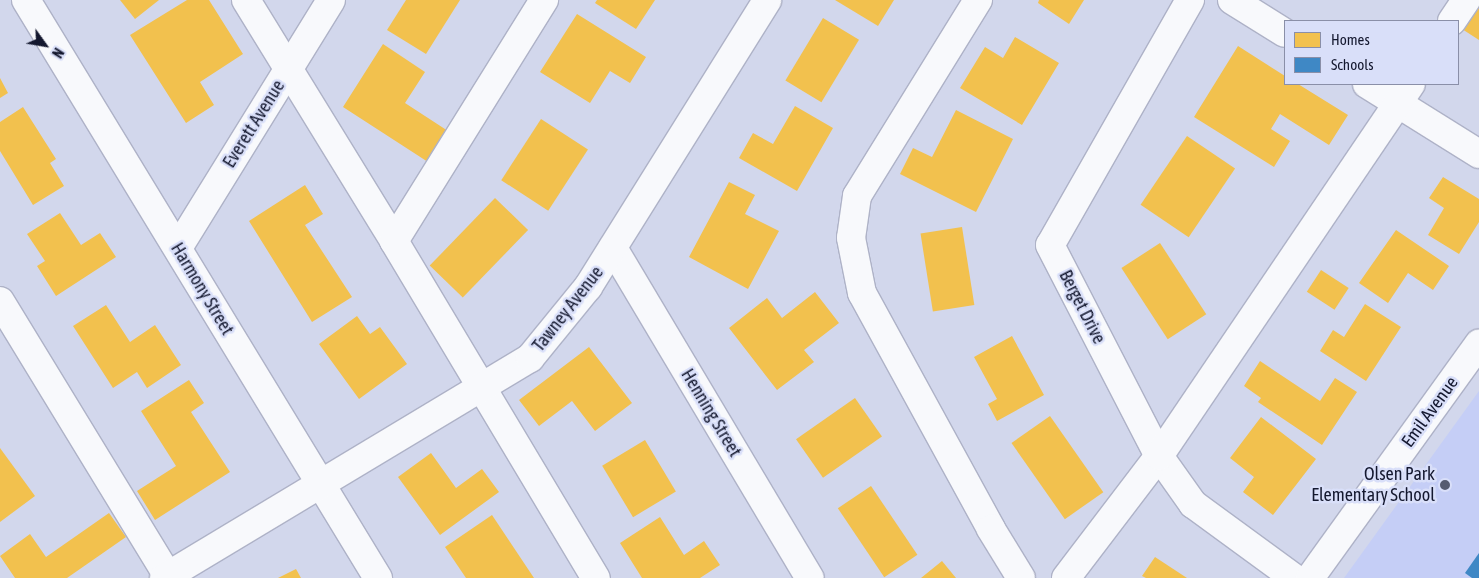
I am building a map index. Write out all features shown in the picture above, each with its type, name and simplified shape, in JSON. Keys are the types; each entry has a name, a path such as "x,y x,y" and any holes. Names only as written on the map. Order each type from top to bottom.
{"street":[{"name":"Harmony Street","path":"26,0 378,578"},
{"path":"246,0 482,386 596,578"},
{"name":"Everett Avenue","path":"178,248 331,0"},
{"path":"394,241 544,0"},
{"name":"Tawney Avenue","path":"167,577 530,358 588,288 767,0"},
{"path":"978,0 857,196 851,238 862,293 991,530 1021,578"},
{"name":"Berget Drive","path":"1190,0 1050,245 1159,456 1193,504 1294,578"},
{"path":"1232,0 1284,32"},
{"path":"1453,20 1466,0"},
{"path":"1371,85 1405,93 1479,154"},
{"path":"1066,578 1159,456 1405,93"},
{"name":"Henning Street","path":"613,248 810,578"},
{"path":"0,301 167,577"},
{"name":"Emil Avenue","path":"1310,578 1479,344"}],"shaded area":[{"name":"Olsen Park Elementary School","path":"1479,391 1479,578 1344,578"}],"building: Homes":[{"path":"120,0 159,0 135,19"},
{"path":"187,0 209,0 243,54 200,82 214,105 186,123 130,35"},
{"path":"406,0 460,0 426,54 387,30"},
{"path":"597,0 655,0 636,29 595,3"},
{"path":"835,0 894,0 878,26"},
{"path":"1039,0 1084,0 1069,24 1038,3"},
{"path":"1479,2 1479,40 1462,29"},
{"path":"577,14 646,57 630,83 610,71 590,103 540,72"},
{"path":"823,18 859,40 821,102 785,81"},
{"path":"1015,37 1059,63 1022,125 960,88 985,47 1003,58"},
{"path":"383,44 425,72 405,103 448,131 428,162 343,107"},
{"path":"1238,46 1284,75 1284,85 1300,85 1348,115 1329,145 1280,114 1271,129 1290,141 1274,167 1194,117"},
{"path":"0,78 8,93 0,98"},
{"path":"795,106 833,128 797,191 739,158 753,133 773,144"},
{"path":"23,107 56,159 50,163 64,186 33,205 0,151 0,122"},
{"path":"956,110 1013,139 976,212 900,174 913,148 932,157"},
{"path":"541,119 588,149 548,211 501,180"},
{"path":"1187,136 1235,168 1189,237 1141,205"},
{"path":"1443,177 1479,199 1479,222 1459,254 1428,235 1444,208 1429,198"},
{"path":"729,182 755,195 745,214 779,231 748,289 689,257"},
{"path":"305,185 323,214 305,225 352,297 312,322 249,221"},
{"path":"495,198 528,230 463,298 430,266"},
{"path":"60,213 81,245 100,233 116,257 56,296 37,266 45,261 27,234"},
{"path":"962,227 974,305 933,312 921,234"},
{"path":"1396,230 1449,266 1433,290 1408,273 1388,303 1359,283"},
{"path":"1160,243 1206,314 1168,339 1121,268"},
{"path":"1321,270 1349,288 1335,310 1307,292"},
{"path":"815,292 839,323 804,350 814,362 777,390 729,328 767,298 782,318"},
{"path":"1365,304 1401,327 1366,381 1320,351 1333,330 1344,337"},
{"path":"106,305 130,342 155,325 181,365 147,388 137,372 113,388 73,326"},
{"path":"357,316 370,334 380,327 407,364 359,399 319,344"},
{"path":"1012,336 1044,395 997,421 988,404 997,399 974,357"},
{"path":"589,347 632,403 595,431 572,401 539,426 519,400"},
{"path":"1260,361 1320,401 1335,378 1357,392 1322,445 1258,402 1261,398 1244,386"},
{"path":"189,380 204,403 191,412 230,472 155,520 137,491 176,466 141,411"},
{"path":"855,398 882,437 823,478 796,439"},
{"path":"1050,416 1103,492 1065,519 1011,443"},
{"path":"1261,417 1316,459 1273,515 1243,492 1254,477 1230,458"},
{"path":"645,440 676,491 633,517 602,466"},
{"path":"0,448 35,496 0,522"},
{"path":"431,453 456,488 482,469 499,492 440,535 398,477"},
{"path":"871,486 917,555 884,577 838,508"},
{"path":"109,513 126,537 67,578 15,578 0,556 30,534 46,557"},
{"path":"492,515 534,578 466,578 445,547"},
{"path":"660,517 684,555 704,541 720,565 700,578 642,578 620,543"},
{"path":"1155,557 1187,578 1146,578 1142,576"},
{"path":"942,561 956,578 921,578"},
{"path":"296,569 301,578 278,578"}],"building: Schools":[{"path":"1479,553 1479,578 1472,578 1465,573"}],"place":[{"name":"Olsen Park Elementary School","path":"1445,485"}]}
